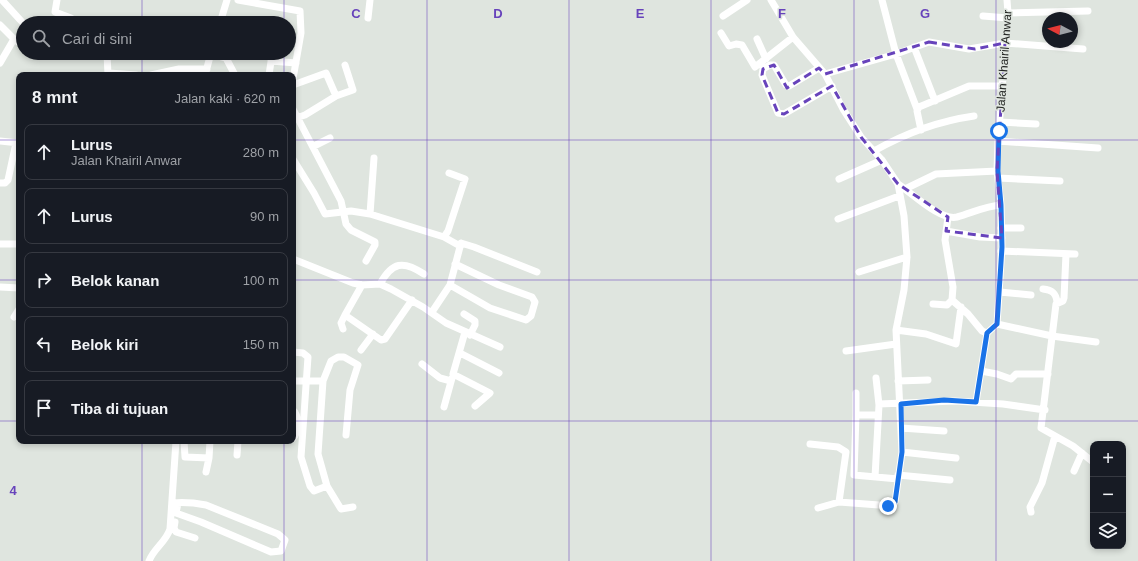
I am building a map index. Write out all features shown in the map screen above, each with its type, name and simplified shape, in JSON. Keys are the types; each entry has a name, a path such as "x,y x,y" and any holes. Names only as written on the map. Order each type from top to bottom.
{"street":[{"path":"57,0 55,12 66,16"},
{"path":"222,16 227,0"},
{"path":"238,0 300,11 301,32 294,72"},
{"path":"368,18 370,0"},
{"path":"723,16 747,0"},
{"path":"771,0 793,37 825,74 843,109 858,131 882,160 898,184 920,201 948,217 956,217 978,209 1001,205"},
{"path":"882,0 896,54 917,109 921,130"},
{"name":"Jalan Khairil Anwar","path":"997,324 1002,251 998,141 1008,16 1007,0"},
{"path":"2,4 16,17"},
{"path":"983,16 1088,11"},
{"path":"0,24 14,40 0,64"},
{"path":"721,33 729,46 736,44 742,45 756,67 793,37"},
{"path":"757,39 766,59"},
{"path":"825,74 935,42 975,49 1005,43 1083,49"},
{"path":"914,47 935,101"},
{"path":"107,60 108,72"},
{"path":"165,72 179,69 206,72 209,60"},
{"path":"227,60 233,72"},
{"path":"269,72 271,60"},
{"path":"281,60 296,63"},
{"path":"819,68 789,86 786,85 774,65 770,65 763,69 762,75 778,113 784,114 832,86"},
{"path":"345,66 353,90 336,96 305,115 296,118 314,146 341,202 348,227 375,242 375,245 366,260"},
{"path":"296,84 326,73 336,96"},
{"path":"917,109 969,86 1002,86"},
{"path":"874,151 910,133 974,116"},
{"path":"1000,122 1036,124"},
{"path":"314,146 330,138"},
{"path":"0,141 16,143"},
{"path":"998,141 1098,148"},
{"path":"0,183 5,184 8,180 16,150"},
{"path":"370,214 374,158"},
{"path":"839,179 882,160"},
{"path":"296,165 314,192 325,214 344,212 370,214 444,237 460,246"},
{"path":"444,237 447,234 465,179 449,173"},
{"path":"905,189 936,174 998,174 1060,182"},
{"path":"818,508 839,502 892,506 895,502 902,452 901,404 898,381 896,330 904,290 907,257 904,216 899,196 898,184"},
{"path":"838,219 899,196"},
{"path":"933,304 947,305 952,300 953,287 946,247 948,217"},
{"path":"1002,228 1021,228"},
{"path":"946,232 980,237 1002,238"},
{"path":"432,312 450,285 461,243 465,243 537,272"},
{"path":"0,244 16,244"},
{"path":"1002,251 1075,254"},
{"path":"1056,302 1064,300 1066,254"},
{"path":"859,272 907,257"},
{"path":"296,261 362,285 380,284 412,300 432,312 446,323 500,347"},
{"path":"450,285 499,312 526,320 531,316 534,302 532,297 504,287 455,264"},
{"path":"380,284 388,270 398,266 414,267 424,274"},
{"path":"343,329 341,323 362,285"},
{"path":"0,287 16,288"},
{"path":"1043,289 1052,291 1055,295 1056,302 1042,430 1055,436 1090,460"},
{"path":"1000,292 1031,295"},
{"path":"346,315 381,340 385,339 412,300"},
{"path":"952,300 961,307 982,330 987,333"},
{"path":"896,330 926,334 956,344 961,307"},
{"path":"444,407 460,353 468,333 475,325 475,321 464,314"},
{"path":"976,402 987,333 997,324 1052,336 1096,342"},
{"path":"361,350 373,334"},
{"path":"846,351 896,344"},
{"path":"296,352 303,353 308,357 302,462 312,490 318,490 327,486"},
{"path":"460,353 499,373"},
{"path":"346,435 350,390 358,365 344,357 338,357 332,361 323,381 318,454 319,464 327,486 341,509 353,507"},
{"path":"422,364 440,378 451,381"},
{"path":"981,371 997,374 1011,379 1016,374 1048,374"},
{"path":"454,374 490,391 490,395 475,406"},
{"path":"875,477 878,446 877,415 879,404 876,378"},
{"path":"898,381 928,380"},
{"path":"296,381 323,381"},
{"path":"856,393 854,475 950,480"},
{"path":"879,404 901,404 944,400 1045,410"},
{"path":"296,414 296,433"},
{"path":"856,415 877,415"},
{"path":"901,428 944,431"},
{"path":"1031,512 1030,506 1042,482 1055,436"},
{"path":"176,444 175,530 179,534 195,538"},
{"path":"184,444 185,457 209,458"},
{"path":"206,472 210,444"},
{"path":"237,455 238,444"},
{"path":"810,444 838,447 846,452 839,502"},
{"path":"902,452 956,458"},
{"path":"1074,471 1082,453"},
{"path":"176,503 206,505 278,534 285,540 284,548 281,551 271,552 201,522 176,514"},
{"path":"149,561 152,555 168,536 176,503"}],"highlighted area":[{"path":"929,42 975,49 1005,43 997,171 1002,238 946,231 948,217 898,184 861,137 832,86 784,114 778,113 762,75 763,69 774,65 787,88 819,68 825,74"}],"route":[{"path":"888,506 893,506 895,502 902,452 901,404 944,400 951,402 976,402 987,333 997,324 1002,247 1001,205 998,171 999,131"}]}
